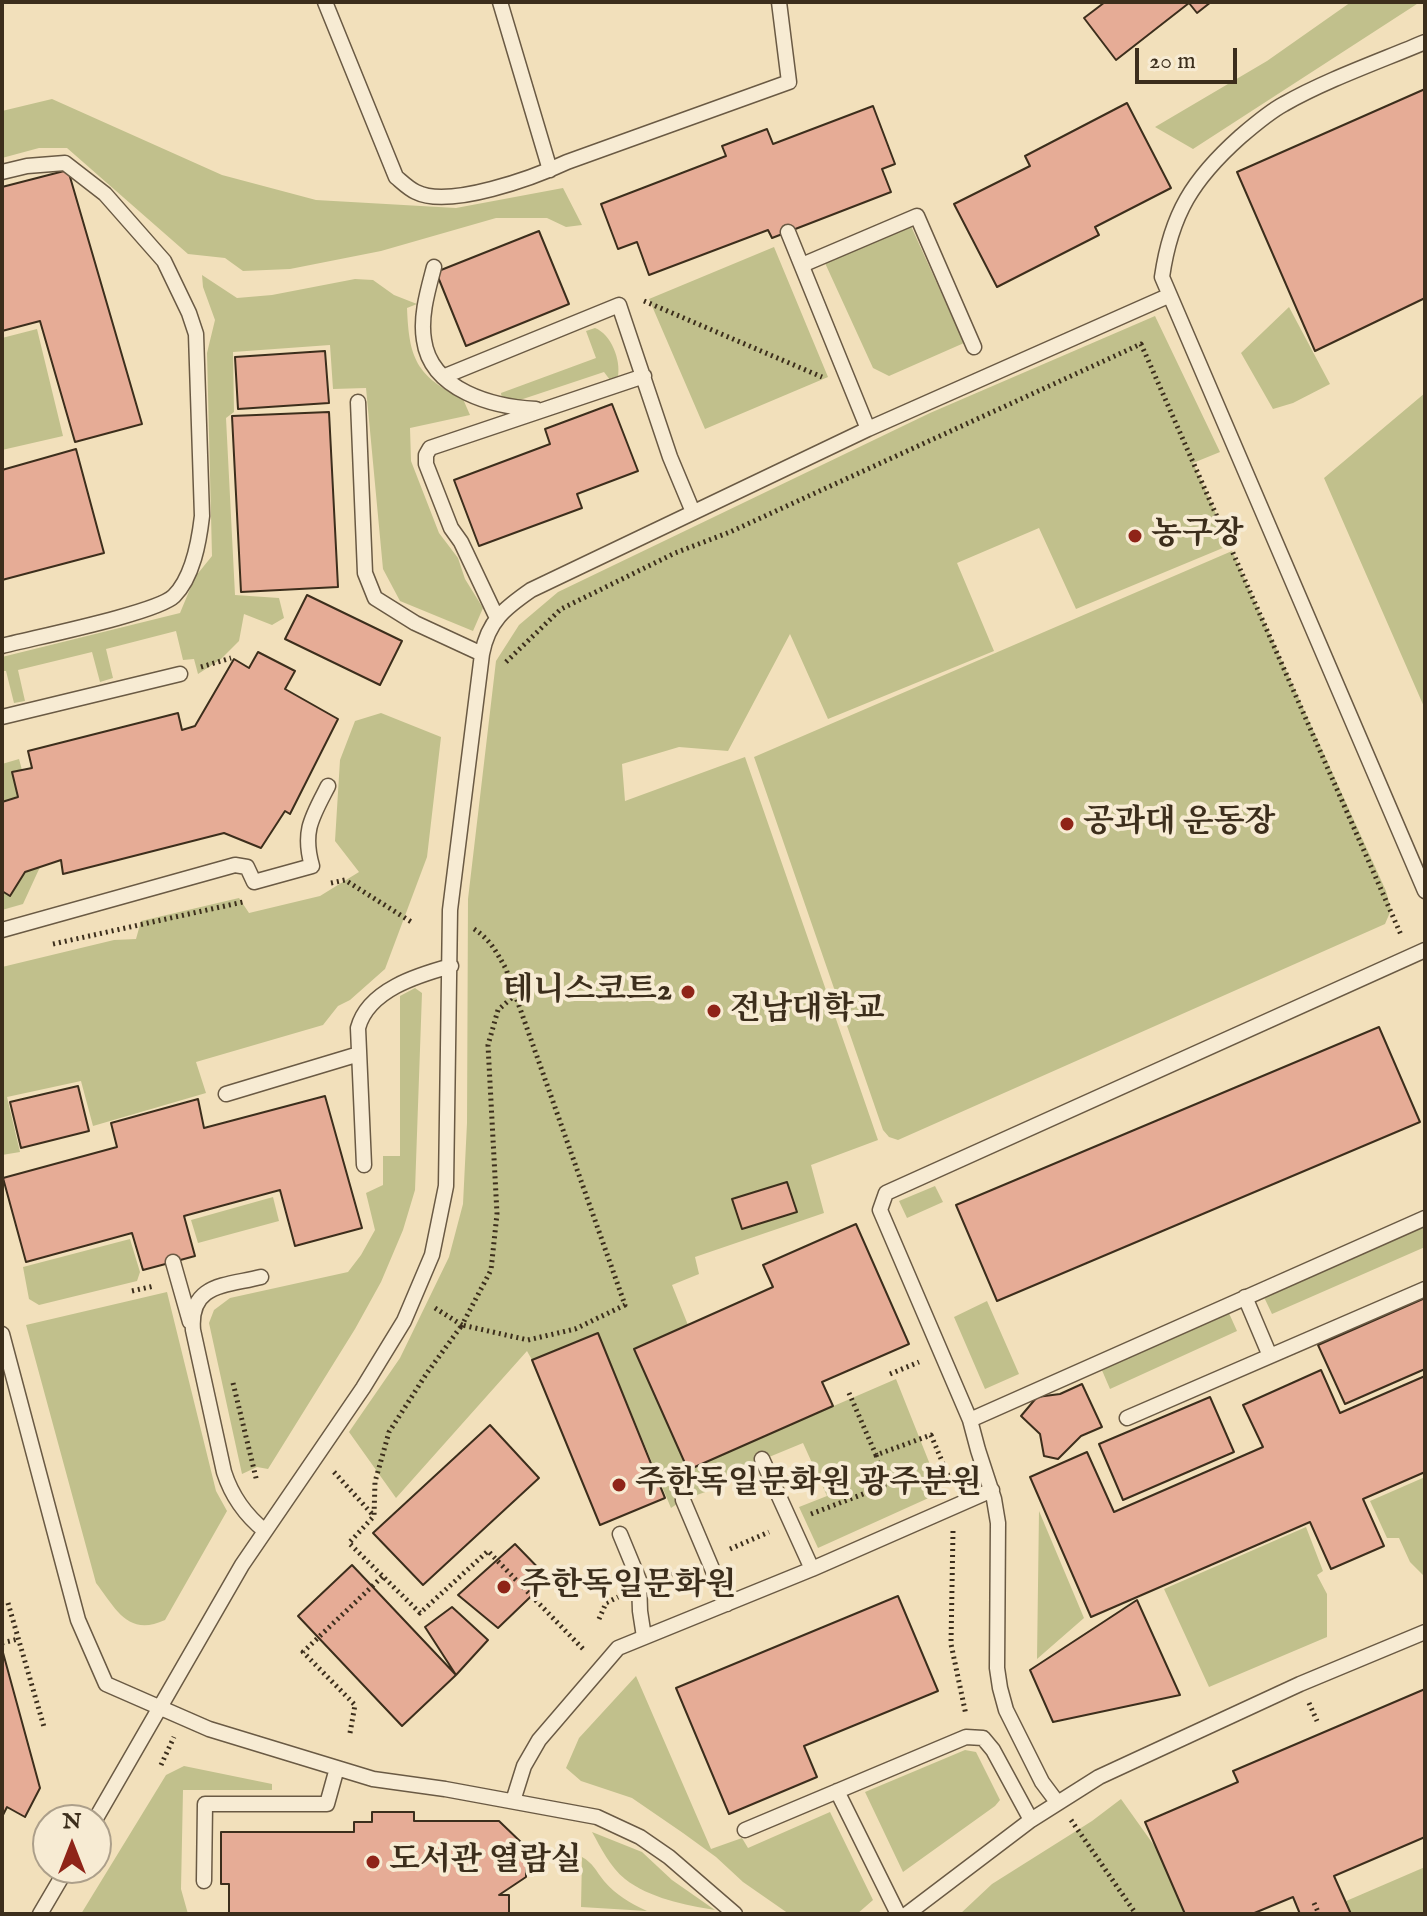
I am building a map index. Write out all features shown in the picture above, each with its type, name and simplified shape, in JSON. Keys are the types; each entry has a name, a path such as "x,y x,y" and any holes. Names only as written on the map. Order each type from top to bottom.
{"lane":[{"path":"325,2 396,177 418,194 455,196 528,179 789,82 779,2"},
{"path":"500,2 550,170"},
{"path":"1425,42 1284,104 1249,129 1196,181 1171,234 1162,277 1425,891"},
{"path":"2,172 27,166 65,163 105,194 164,261 196,334 202,516 185,583 171,599 145,610 2,646"},
{"path":"802,265 917,216 974,347"},
{"path":"788,232 868,429"},
{"path":"434,267 425,300 423,339 430,361 457,388 481,399 508,408 545,409"},
{"path":"104,1804 225,1592 363,1388 404,1321 432,1255 446,1186 450,910 484,641 501,610 531,590 868,429 1168,296"},
{"path":"445,376 619,305 670,457 693,512"},
{"path":"497,618 461,542 451,528 426,464 430,448 644,376"},
{"path":"358,402 365,573 375,598 415,623 482,654"},
{"path":"2,717 180,674"},
{"path":"2,930 235,865 247,867 254,882 312,866 307,847 308,824 328,786"},
{"path":"1057,1802 1042,1782 1006,1710 997,1668 998,1523 992,1490 970,1420 880,1210 886,1193 1425,950"},
{"path":"364,1165 358,1028 361,1017 378,1000 409,978 451,966"},
{"path":"226,1094 359,1054"},
{"path":"970,1420 1425,1218"},
{"path":"173,1262 193,1330 231,1494 265,1531"},
{"path":"193,1330 191,1313 197,1299 208,1290 261,1277"},
{"path":"1127,1418 1425,1289"},
{"path":"1245,1297 1270,1356"},
{"path":"2,1334 84,1637 106,1684 158,1709 224,1734 373,1779 597,1817 640,1837 669,1857 735,1914"},
{"path":"762,1459 812,1569"},
{"path":"513,1801 524,1766 539,1740 618,1648 812,1569 992,1490"},
{"path":"683,1500 727,1604"},
{"path":"620,1534 639,1580 644,1637"},
{"path":"907,1914 1031,1820 1099,1777 1300,1684 1425,1632"},
{"path":"745,1830 966,1737 983,1738 993,1750 1031,1820"},
{"path":"204,1881 205,1804 327,1804 337,1768"},
{"path":"837,1791 898,1914"},
{"path":"40,1914 58,1884"}],"path":[{"path":"642,300 830,381"},
{"path":"503,664 561,609 675,553 730,532 1141,344 1411,957"},
{"path":"330,883 345,880 413,923"},
{"path":"49,945 252,900"},
{"path":"432,1306 462,1325 528,1340 575,1329 625,1305 506,969 495,948 474,929 476,913"},
{"path":"515,995 498,1010 488,1045 497,1214 491,1270 462,1325 389,1432 375,1482 374,1516 349,1543 420,1613 488,1551 585,1651"},
{"path":"132,1291 160,1285"},
{"path":"890,1374 921,1361"},
{"path":"229,1369 258,1486"},
{"path":"599,1619 606,1603 884,1486 876,1455 849,1393"},
{"path":"876,1455 931,1435 953,1487 951,1644 972,1738"},
{"path":"332,1470 374,1516"},
{"path":"350,1733 355,1705 303,1652 383,1576"},
{"path":"8,1603 44,1727"},
{"path":"2,1643 18,1639"},
{"path":"1070,1819 1136,1914"},
{"path":"1314,1903 1319,1914"}],"shaded area":[{"path":"1351,2 1420,2 1193,149 1155,127 1267,61"},
{"path":"52,99 222,175 316,200 456,208 563,188 582,225 566,227 547,218 496,218 381,251 290,269 243,271 225,258 188,254 67,148 39,148 2,158 2,111"},
{"path":"910,224 964,343 889,376 873,368 825,263"},
{"path":"774,247 828,377 705,429 649,299"},
{"path":"202,275 237,298 272,295 355,279 373,280 394,295 417,304 407,308 410,340 418,364 435,382 463,399 470,415 410,428 411,461 439,533 458,558 465,579 483,608 473,631 400,601 383,569 366,388 333,389 330,345 233,352 234,412 226,418 235,595 279,598 284,618 272,625 244,614 239,641 221,659 198,674 194,659 183,660 176,631 106,649 113,678 100,682 92,652 18,670 25,701 14,703 6,671 2,671 2,657 180,613 195,577 212,556 207,353 215,320"},
{"path":"1289,307 1330,384 1293,403 1273,409 1241,353"},
{"path":"1155,316 1220,452 1193,463 1230,545 1076,609 1039,528 957,563 994,651 828,719 790,634 728,751 679,747 622,764 625,801 745,757 878,1140 811,1165 824,1213 695,1257 699,1274 672,1285 688,1325 635,1349 688,1469 896,1379 929,1462 933,1496 818,1548 799,1507 827,1496 803,1443 723,1476 722,1486 683,1500 671,1508 598,1333 532,1360 527,1351 396,1498 349,1432 400,1358 449,1257 463,1204 467,1123 468,899 496,661 519,625 558,592 930,413"},
{"path":"595,328 606,336 614,348 618,376 610,380 604,372 517,401 502,400 501,393 596,358 586,331"},
{"path":"37,329 63,436 2,450 2,338"},
{"path":"1425,393 1425,709 1324,478"},
{"name":"공과대 운동장","path":"1232,551 1386,891 1391,910 1385,924 898,1140 889,1137 883,1130 754,757"},
{"path":"381,713 441,737 427,857 385,969 350,1000 338,1006 323,1025 196,1062 206,1093 93,1126 81,1081 7,1097 20,1152 2,1155 2,967 114,940 136,939 141,921 239,898 249,913 320,896 359,872 335,841 340,760 355,721"},
{"path":"19,759 22,770 12,773 18,797 2,802 2,764"},
{"path":"40,867 23,904 2,910 2,891 10,895 25,872"},
{"path":"415,988 422,993 415,1190 403,1230 381,1282 355,1329 268,1469 257,1467 242,1474 209,1323 214,1310 230,1298 348,1272 361,1255 375,1230 366,1193 383,1185 383,1156 400,1156 400,996"},
{"path":"935,1186 943,1202 907,1218 899,1201"},
{"path":"273,1197 279,1221 198,1243 191,1220"},
{"path":"1425,1224 1425,1247 1272,1314 1263,1295"},
{"path":"130,1239 140,1272 137,1281 39,1305 29,1299 23,1267"},
{"path":"167,1292 216,1491 227,1511 165,1620 141,1625 124,1618 96,1583 26,1325"},
{"path":"987,1301 1019,1374 985,1389 954,1317"},
{"path":"1228,1311 1237,1331 1110,1389 1101,1368"},
{"path":"1425,1477 1425,1577 1410,1562 1399,1538 1387,1538 1370,1501"},
{"path":"1039,1511 1084,1618 1037,1659"},
{"path":"1306,1527 1323,1571 1317,1575 1327,1594 1327,1637 1209,1687 1164,1589"},
{"path":"636,1676 711,1849 742,1838 748,1848 830,1812 873,1900 857,1914 789,1914 743,1882 716,1857 632,1798 581,1781 566,1768 579,1738"},
{"path":"965,1750 976,1752 1000,1800 903,1872 865,1792"},
{"path":"184,1766 272,1784 272,1790 183,1790 181,1889 188,1914 81,1914 99,1884 112,1884 112,1863 166,1775"},
{"path":"1121,1799 1203,1914 960,1914 992,1884 1092,1821"},
{"path":"592,1832 642,1852 672,1880 715,1910 668,1900 635,1886 615,1869"},
{"path":"582,1857 613,1890 647,1911 581,1907"},
{"path":"1425,1867 1425,1914 1316,1914"}],"building":[{"path":"1105,2 1211,2 1197,13 1189,3 1116,60 1084,18"},
{"path":"1425,89 1425,298 1315,351 1237,172"},
{"path":"1127,103 1171,188 1095,227 1099,235 997,287 954,204 1030,166 1025,156"},
{"path":"873,106 895,164 882,169 891,192 772,238 768,230 649,275 637,242 618,249 601,204 726,156 722,146 767,129 773,144"},
{"path":"68,170 142,424 75,442 40,321 2,331 2,187"},
{"path":"539,231 569,304 466,346 436,272"},
{"path":"325,351 329,403 238,409 235,357"},
{"path":"612,404 638,471 577,494 582,508 479,546 454,480 550,444 545,429"},
{"path":"329,412 338,587 241,592 232,416"},
{"path":"76,449 104,553 2,580 2,470"},
{"path":"307,595 402,641 380,685 285,639"},
{"path":"258,652 295,671 285,689 338,719 290,814 285,811 261,848 224,833 63,874 61,860 25,872 10,896 2,891 2,802 18,797 12,772 32,768 28,751 178,713 182,730 195,726 234,659 249,668"},
{"path":"1379,1027 1420,1122 997,1301 956,1205"},
{"path":"78,1086 89,1131 21,1148 10,1102"},
{"path":"325,1096 362,1228 295,1246 280,1190 184,1216 195,1256 143,1270 132,1233 26,1262 3,1178 117,1147 111,1123 198,1099 204,1128"},
{"path":"787,1182 797,1212 742,1229 732,1199"},
{"path":"856,1224 909,1344 822,1382 833,1406 688,1470 634,1349 773,1287 763,1265"},
{"path":"1425,1298 1425,1369 1345,1404 1318,1345"},
{"path":"598,1333 665,1498 600,1525 532,1360"},
{"path":"1321,1370 1340,1413 1425,1376 1425,1472 1363,1499 1384,1546 1331,1569 1310,1522 1091,1617 1030,1477 1087,1452 1114,1512 1263,1447 1243,1405"},
{"path":"1082,1384 1102,1427 1081,1436 1058,1459 1044,1456 1040,1434 1021,1416 1037,1397 1060,1394"},
{"path":"1210,1397 1234,1452 1123,1500 1099,1444"},
{"path":"490,1425 539,1478 423,1585 373,1533"},
{"name":"주한독일문화원","path":"515,1544 549,1579 498,1628 458,1595"},
{"path":"352,1565 456,1675 402,1726 298,1616"},
{"path":"898,1596 938,1691 804,1746 817,1777 729,1814 676,1688"},
{"path":"1137,1600 1180,1695 1053,1722 1030,1670"},
{"path":"452,1607 488,1640 456,1675 425,1627"},
{"path":"2,1649 40,1788 25,1817 7,1807 2,1817"},
{"path":"1425,1689 1425,1837 1334,1876 1351,1914 1300,1914 1293,1897 1252,1914 1185,1914 1145,1822 1238,1782 1233,1771"},
{"name":"도서관 열람실","path":"372,1812 414,1812 414,1821 499,1821 526,1847 526,1877 499,1895 509,1895 509,1914 229,1914 229,1884 221,1884 221,1832 354,1832 354,1822 372,1822"}],"place":[{"name":"농구장","path":"1135,536"},
{"name":"공과대 운동장","path":"1067,824"},
{"name":"테니스코트2","path":"688,992"},
{"name":"전남대학교","path":"714,1011"},
{"name":"주한독일문화원 광주분원","path":"619,1485"},
{"name":"주한독일문화원","path":"504,1587"},
{"name":"도서관 열람실","path":"373,1862"}]}
